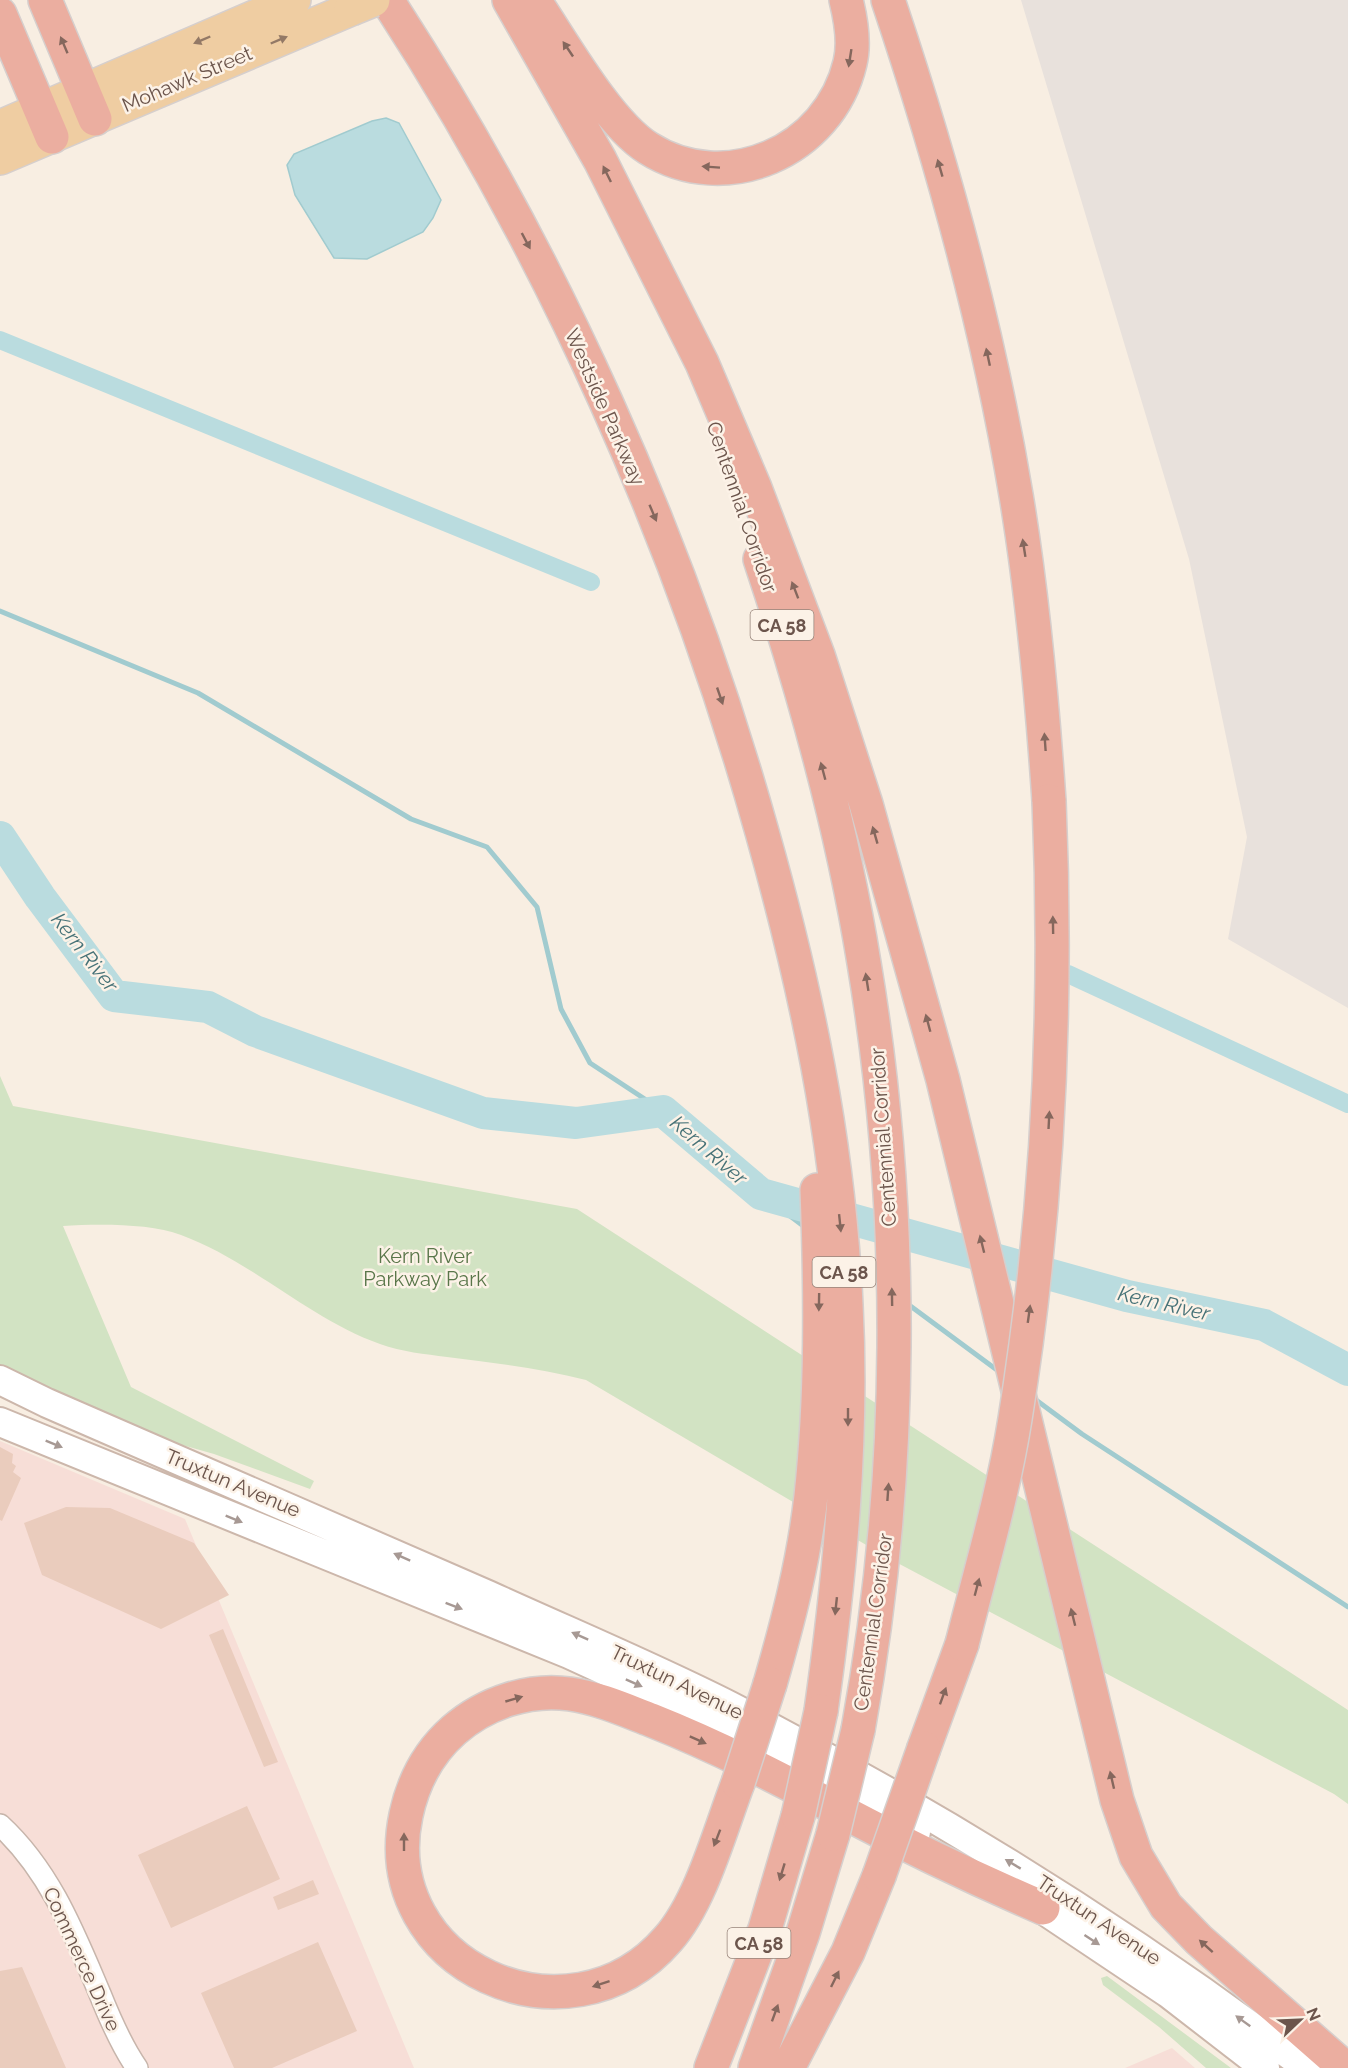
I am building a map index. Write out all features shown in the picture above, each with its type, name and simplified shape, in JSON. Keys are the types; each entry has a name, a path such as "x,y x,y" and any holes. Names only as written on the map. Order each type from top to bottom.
{"highway":[{"path":"45,0 89,105"},
{"name":"Westside Parkway","path":"387,0 444,92 499,189 573,335 664,540 728,721 764,841 801,996"},
{"path":"509,0 580,124 673,304 724,413 798,599 866,804 943,1080 1122,1819 1136,1856 1155,1890 1190,1932 1345,2068"},
{"path":"534,0 624,129 661,155 687,164 718,168 748,165 776,157 802,140 824,117 841,91 850,62 852,30 846,0"},
{"path":"788,2068 848,1952 879,1876 962,1644 992,1531 1016,1419 1041,1216 1048,1137 1053,1001 1049,801 1035,633 1016,493 1003,423 946,187 888,0"},
{"path":"365,3 499,189"},
{"path":"0,14 46,123"},
{"name":"Centennial Corridor","path":"633,226 672,315 707,406 782,626 842,848 876,1040 887,1170 893,1328 890,1466 875,1636 858,1730 833,1834 803,1933 755,2068"},
{"path":"801,996 812,1126 818,1237 816,1420 806,1527 791,1608 770,1684 738,1783 693,1900 678,1927 643,1963 612,1981 594,1987 555,1993 535,1992 497,1982 473,1970 451,1952 431,1930 408,1881 405,1862 405,1822 415,1784 435,1751 463,1723 480,1712 516,1697 555,1693 581,1696 609,1704 729,1753 923,1853 1043,1908"},
{"name":"Centennial Corridor","path":"711,2068 765,1929 798,1816 822,1711 842,1548 848,1432 846,1293 832,1147 801,996"}],"main road":[{"name":"Mohawk Street","path":"89,105 294,0"},
{"name":"Mohawk Street","path":"0,158 46,123 365,3"},
{"name":"Mohawk Street","path":"0,127 46,123"},
{"name":"Truxtun Avenue","path":"0,1380 46,1403 315,1518 664,1673 928,1813 1099,1918 1307,2068"},
{"path":"0,1389 46,1403"},
{"name":"Truxtun Avenue","path":"0,1422 483,1618 673,1701 753,1741 967,1861 1043,1908 1168,1993 1265,2068"},
{"path":"158,1487 202,1483 296,1521 315,1518"}],"street":[{"name":"Commerce Drive","path":"0,1825 30,1858 50,1886 66,1915 114,2028 136,2068"}],"shaded area":[{"path":"1021,0 1348,0 1348,1008 1228,939 1247,837 1189,559"},
{"path":"0,1441 185,1519 414,2068 0,2068"},
{"path":"1172,2048 1195,2068 1125,2068"}],"green space":[{"name":"Kern River Parkway Park","path":"0,1076 13,1106 577,1209 1348,1710 1348,1804 1334,1794 890,1559 586,1380 535,1369 414,1352 380,1344 329,1320 232,1259 181,1235 139,1226 63,1226 131,1387 314,1481 310,1489 214,1454 147,1435 0,1368"},
{"path":"1107,1976 1231,2068 1206,2068 1159,2027 1103,1985 1101,1978"}],"water":[{"path":"386,118 399,123 441,200 433,218 423,232 367,259 334,258 295,195 287,165 294,154 372,121"}],"building":[{"path":"0,1447 13,1454 12,1463 16,1466 13,1472 21,1478 2,1521 0,1520"},
{"path":"66,1507 110,1508 194,1543 229,1595 161,1629 42,1575 24,1523"},
{"path":"223,1629 278,1762 264,1767 209,1635"},
{"path":"247,1806 280,1879 171,1928 138,1855"},
{"path":"313,1880 319,1894 278,1910 273,1897"},
{"path":"318,1942 357,2031 272,2068 234,2068 201,1993"},
{"path":"22,1967 66,2068 0,2068 0,1971"}],"waterway":[{"path":"0,340 591,582"},
{"path":"0,611 198,693 411,819 487,847 537,907 561,1009 590,1063 663,1111"},
{"name":"Kern River","path":"0,837 40,897 114,996 208,1007 255,1031 483,1113 576,1123 663,1111 761,1194 1127,1296 1264,1325 1348,1370"},
{"path":"1068,974 1348,1104"},
{"path":"761,1194 806,1228"},
{"path":"857,1266 880,1284"},
{"path":"905,1302 1001,1373"},
{"path":"1032,1397 1082,1434 1348,1607"}]}
